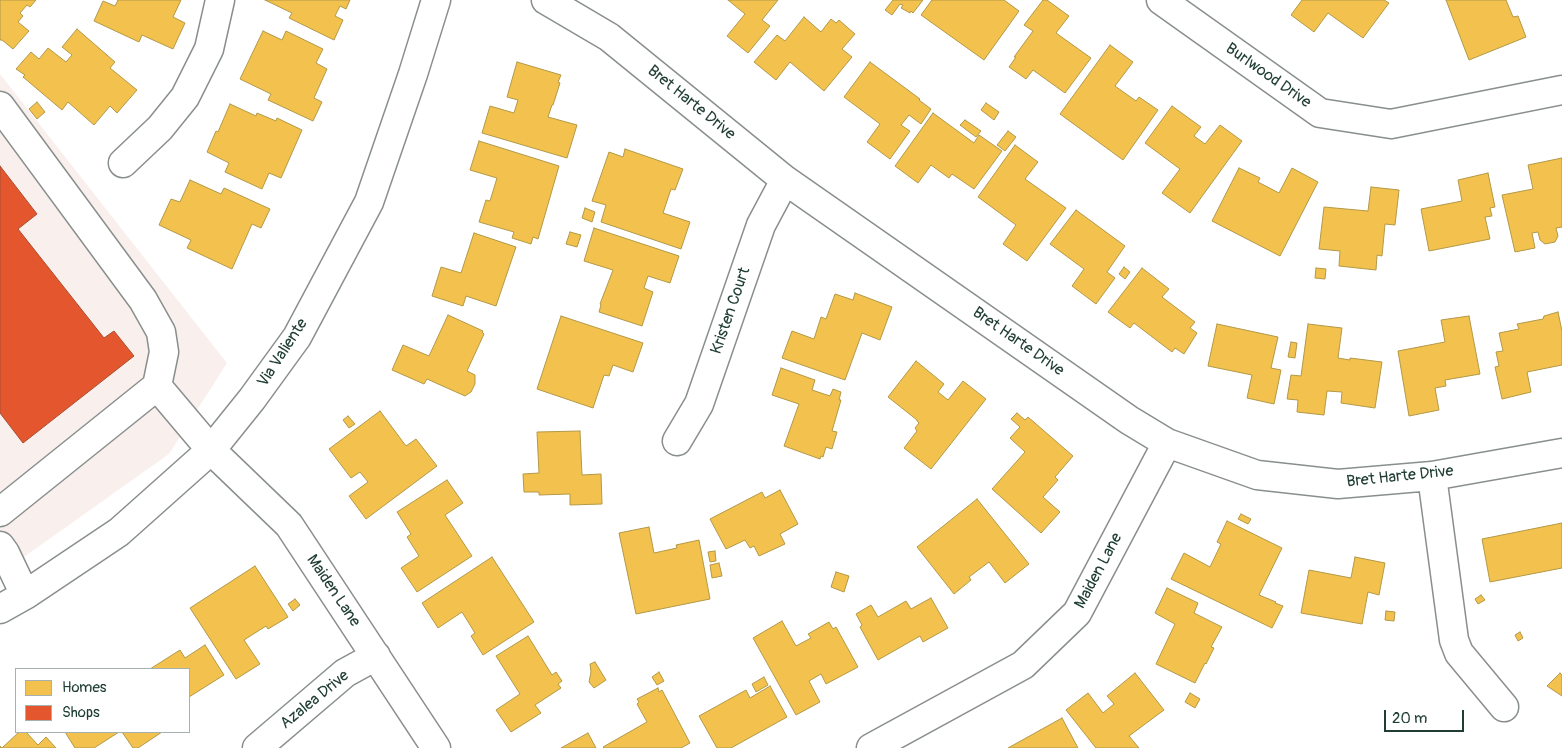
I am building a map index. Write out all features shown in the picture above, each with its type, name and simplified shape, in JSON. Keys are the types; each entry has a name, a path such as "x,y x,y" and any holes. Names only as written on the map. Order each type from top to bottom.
{"street":[{"path":"124,163 160,128 185,96 210,49 220,0"},
{"name":"Via Valiente","path":"0,609 25,595 119,532 211,450 252,399 296,337 369,202 436,0"},
{"name":"Bret Harte Drive","path":"546,0 609,36 785,180 1129,420 1167,443 1257,475 1338,484 1432,476 1562,453"},
{"name":"Burlwood Drive","path":"1161,0 1320,113 1391,124 1562,90"},
{"path":"0,106 143,300 161,332 164,352 156,386 0,512"},
{"name":"Kristen Court","path":"677,441 699,404 761,225 785,180"},
{"name":"Maiden Lane","path":"156,386 211,450 289,525 436,748"},
{"name":"Maiden Lane","path":"871,748 1023,665 1077,613 1167,443"},
{"path":"1432,476 1454,640 1460,653 1504,707"},
{"path":"0,546 6,553 25,595"},
{"name":"Azalea Drive","path":"257,748 345,673 376,656"}],"shaded area":[{"path":"0,74 227,363 169,454 0,574"}],"building: Homes":[{"path":"0,0 36,0 30,7 27,5 20,13 23,16 18,22 29,31 13,49 0,40"},
{"path":"118,0 181,0 173,17 185,23 173,49 142,35 139,42 94,21 103,1 115,6"},
{"path":"265,0 350,0 346,9 340,6 335,16 343,20 334,40 289,18 292,13"},
{"path":"728,0 778,0 762,20 770,26 748,53 727,36 745,14"},
{"path":"893,0 923,0 913,13 901,8 903,5 900,4 892,15 885,10"},
{"path":"932,0 1004,0 1019,11 984,60 921,15"},
{"path":"1043,0 1047,0 1069,16 1056,33 1091,58 1065,93 1033,70 1026,79 1009,67 1033,31 1024,25"},
{"path":"1302,0 1384,0 1389,3 1363,38 1328,13 1314,32 1291,15"},
{"path":"1446,0 1506,0 1513,17 1518,16 1526,37 1469,60"},
{"path":"804,17 821,32 831,19 836,23 839,20 855,34 842,49 852,57 824,91 790,62 776,80 754,62 777,35 785,41"},
{"path":"77,29 115,62 110,68 137,90 117,113 110,106 94,125 68,102 62,110 23,77 25,75 16,69 31,52 39,59 48,48 66,62 72,55 62,47"},
{"path":"263,31 282,40 286,31 323,49 316,63 327,69 314,98 322,102 313,121 268,100 271,94 240,79"},
{"path":"1110,45 1133,62 1115,86 1136,101 1139,97 1158,110 1123,160 1060,114"},
{"path":"517,62 561,75 548,117 577,125 567,158 482,133 490,106 514,113 518,100 507,97"},
{"path":"870,62 931,109 921,124 909,115 901,125 910,131 890,159 867,142 880,124 844,97"},
{"path":"37,102 45,112 37,119 29,109"},
{"path":"986,103 999,112 994,120 981,110"},
{"path":"230,104 256,116 257,113 276,121 277,118 302,130 281,178 269,173 262,189 225,172 229,163 207,152"},
{"path":"1172,106 1201,127 1194,136 1205,144 1220,125 1242,141 1190,213 1162,193 1180,169 1145,143"},
{"path":"933,113 974,143 979,135 1002,151 974,189 952,174 949,178 931,165 918,183 895,166"},
{"path":"965,120 981,131 976,137 960,125"},
{"path":"1008,131 1016,137 1005,151 997,145"},
{"path":"479,141 559,166 538,239 533,237 531,244 512,238 514,232 479,222 486,200 490,201 497,178 470,170"},
{"path":"1015,145 1038,162 1025,179 1066,208 1027,261 1003,244 1016,225 978,197"},
{"path":"625,149 683,169 675,190 671,189 663,213 690,222 681,249 601,222 606,205 592,201 609,152 623,157"},
{"path":"1562,158 1562,227 1556,228 1558,236 1555,242 1545,244 1540,240 1538,232 1532,233 1535,248 1515,252 1502,195 1533,189 1528,165"},
{"path":"1239,168 1260,178 1258,182 1279,193 1292,168 1318,182 1280,256 1212,221"},
{"path":"1488,173 1495,207 1490,208 1492,216 1485,217 1490,239 1429,251 1421,209 1462,201 1458,180"},
{"path":"190,180 221,194 224,188 270,209 261,228 252,224 232,269 187,248 191,240 159,225 171,199 180,202"},
{"path":"1371,187 1399,190 1395,225 1385,224 1382,256 1377,255 1376,270 1339,266 1340,251 1319,249 1324,207 1368,211"},
{"path":"585,208 595,212 592,222 582,218"},
{"path":"1076,210 1125,246 1107,272 1115,278 1096,304 1072,286 1084,269 1050,244"},
{"path":"594,228 679,256 670,283 648,276 644,288 653,292 642,326 599,312 600,304 613,270 584,261"},
{"path":"570,232 581,235 577,247 566,244"},
{"path":"474,233 516,247 496,306 466,296 463,306 432,296 441,267 461,273"},
{"path":"1124,267 1130,272 1125,279 1119,274"},
{"path":"1142,268 1169,289 1162,297 1195,322 1190,328 1197,333 1184,354 1175,348 1172,352 1134,323 1130,328 1108,312"},
{"path":"1316,268 1326,269 1325,279 1315,278"},
{"path":"855,293 892,307 880,340 862,333 845,380 782,358 792,331 814,339 821,317 826,319 835,294 853,300"},
{"path":"1558,312 1562,331 1562,365 1527,372 1531,392 1502,399 1495,367 1499,366 1496,352 1503,351 1499,333 1519,329 1517,324 1543,319 1544,316"},
{"path":"448,315 483,331 484,334 467,371 475,375 475,384 471,392 465,396 427,379 424,384 392,370 403,345 429,356"},
{"path":"561,316 643,343 633,372 613,365 609,376 604,375 593,408 537,389"},
{"path":"1469,316 1480,374 1445,380 1446,386 1435,388 1439,410 1409,416 1398,351 1445,342 1441,320"},
{"path":"1217,324 1278,337 1271,368 1281,370 1274,404 1247,398 1252,375 1208,366"},
{"path":"1308,324 1342,328 1338,358 1382,362 1375,408 1341,403 1342,392 1327,391 1324,415 1297,412 1298,400 1287,399 1291,375 1301,376"},
{"path":"1291,342 1297,343 1295,358 1288,357"},
{"path":"916,361 944,384 938,392 948,400 963,381 986,399 931,469 904,448 917,431 915,428 919,423 888,397"},
{"path":"781,368 815,380 812,390 830,396 833,389 841,392 839,400 841,400 832,431 837,432 832,449 826,447 823,457 821,456 820,459 784,446 799,404 772,395"},
{"path":"380,411 406,446 416,439 437,466 366,519 349,496 368,482 360,472 351,478 329,449"},
{"path":"1017,413 1025,420 1028,417 1073,456 1055,477 1058,480 1043,497 1060,512 1041,533 992,489 1025,452 1010,438 1020,427 1011,419"},
{"path":"348,416 355,424 349,428 343,420"},
{"path":"580,431 582,475 601,474 602,504 570,505 570,494 539,495 539,492 524,492 523,474 539,473 537,432"},
{"path":"447,480 463,503 445,515 472,556 417,592 401,568 419,556 407,537 411,534 397,512"},
{"path":"780,490 798,524 780,534 785,544 759,556 754,546 750,548 745,540 726,549 710,519 762,492 765,498"},
{"path":"977,499 1029,564 1005,583 989,562 969,577 971,580 954,594 917,547"},
{"path":"1241,514 1251,519 1248,524 1238,519"},
{"path":"1227,521 1282,548 1259,595 1283,606 1272,628 1171,579 1184,553 1210,567 1221,544 1217,542"},
{"path":"1562,523 1562,568 1490,582 1482,539"},
{"path":"649,527 654,553 677,548 676,545 699,540 710,599 636,614 619,533"},
{"path":"715,551 716,561 710,562 708,552"},
{"path":"492,557 534,622 483,655 471,636 475,633 462,612 438,628 422,603"},
{"path":"1355,557 1385,563 1379,595 1368,592 1362,624 1301,613 1309,570 1351,578"},
{"path":"719,563 722,576 712,578 710,565"},
{"path":"255,566 288,617 268,629 266,626 244,640 260,664 236,679 190,608"},
{"path":"836,572 849,576 844,592 831,587"},
{"path":"1167,588 1198,603 1194,613 1222,627 1211,647 1214,648 1195,683 1156,664 1175,624 1155,613"},
{"path":"1481,595 1485,600 1478,604 1475,599"},
{"path":"931,598 948,628 923,642 920,636 878,660 860,627 862,625 856,614 871,605 878,617 906,601 911,609"},
{"path":"295,599 300,605 293,611 288,604"},
{"path":"1386,611 1395,612 1394,621 1385,620"},
{"path":"782,621 796,646 811,638 808,634 829,622 833,629 836,627 858,667 826,684 821,674 809,681 820,702 796,715 753,638"},
{"path":"1520,632 1523,638 1518,641 1515,635"},
{"path":"528,636 552,675 556,672 562,681 558,684 561,688 535,705 541,713 511,732 496,710 520,694 496,656"},
{"path":"205,645 224,675 190,696 190,668 152,668 180,650 185,658"},
{"path":"595,662 606,680 594,688 589,682 590,664"},
{"path":"659,672 664,681 657,685 652,677"},
{"path":"1135,673 1164,710 1129,736 1139,748 1096,748 1066,710 1088,693 1103,713 1114,704 1107,696"},
{"path":"1560,673 1562,675 1562,696 1547,686"},
{"path":"764,677 768,685 756,692 752,684"},
{"path":"770,686 787,717 731,748 717,748 699,716 746,690 750,698"},
{"path":"658,688 659,692 662,690 690,743 681,748 604,748 647,722 637,704 639,702 637,699"},
{"path":"1190,693 1200,699 1195,708 1185,702"},
{"path":"1062,718 1078,748 1008,748"},
{"path":"18,733 27,733 38,745 46,737 56,748 2,748"},
{"path":"66,733 117,733 94,748 75,748"},
{"path":"123,733 160,733 138,748 133,748"},
{"path":"588,733 596,748 561,748"}],"building: Shops":[{"path":"0,166 37,214 18,229 104,338 114,331 134,356 23,443 0,413"}]}
